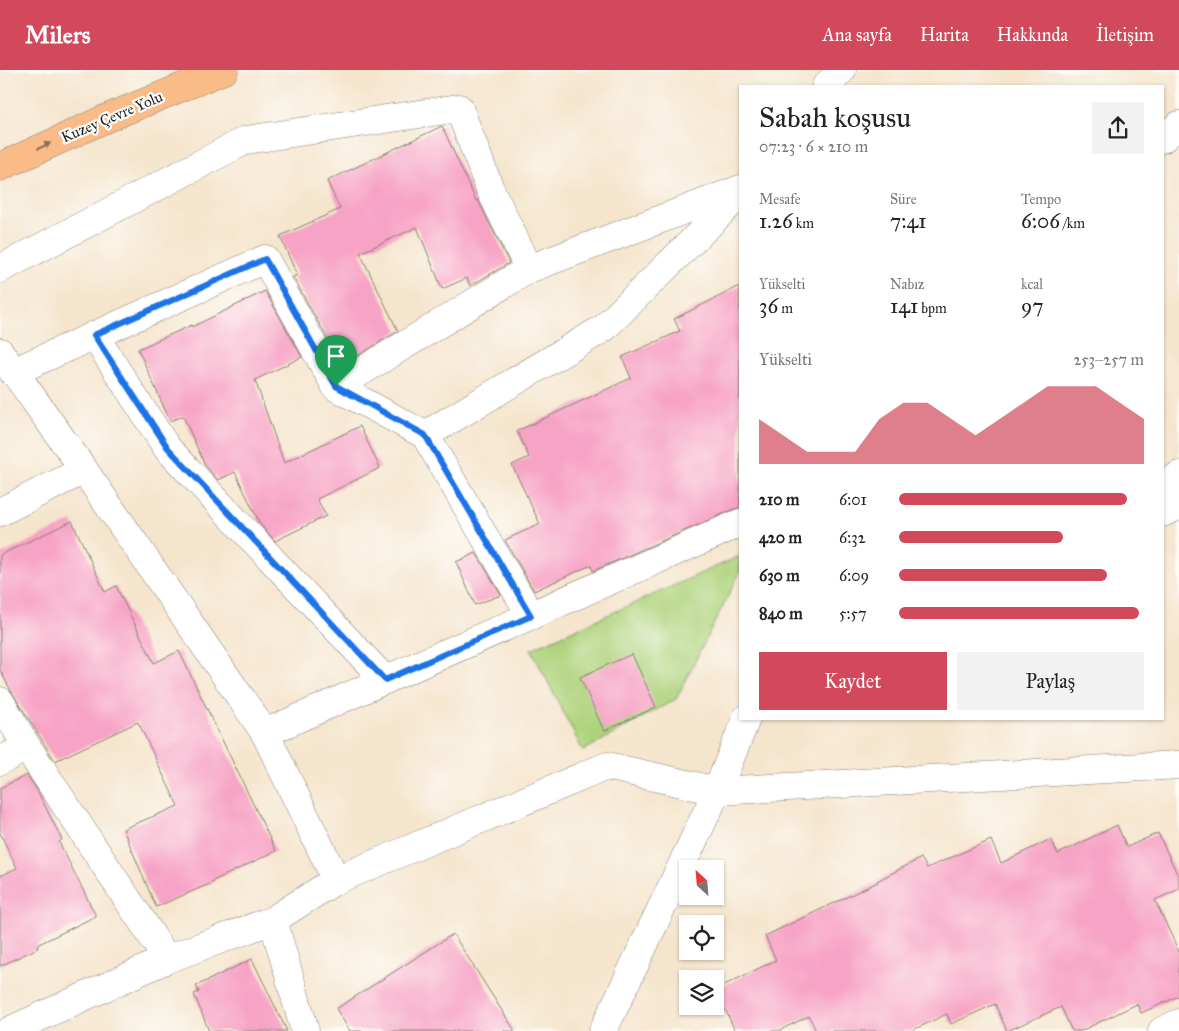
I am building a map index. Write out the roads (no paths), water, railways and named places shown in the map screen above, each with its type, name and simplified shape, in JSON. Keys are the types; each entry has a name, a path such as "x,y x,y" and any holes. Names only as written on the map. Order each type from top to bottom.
{"main road":[{"name":"Kuzey Çevre Yolu","path":"0,167 107,118 224,70"}],"street":[{"path":"0,269 246,140 459,108 490,189 529,268"},
{"path":"1164,137 1179,125"},
{"path":"336,386 529,268 739,189"},
{"path":"425,435 604,328 739,195"},
{"path":"336,880 265,734 84,470 7,362 94,335 265,259 336,386 425,435 531,616"},
{"path":"94,335 168,448 385,680"},
{"path":"0,512 84,470"},
{"path":"1164,486 1179,474"},
{"path":"1164,512 1179,506"},
{"path":"265,734 739,523"},
{"path":"0,701 27,747 167,959"},
{"path":"603,1031 717,791 746,720"},
{"path":"0,761 27,747"},
{"path":"9,1031 167,959 273,920 336,880 607,766 717,791 1179,765"},
{"path":"273,920 305,1031"},
{"path":"1162,1031 1179,1023"}]}
